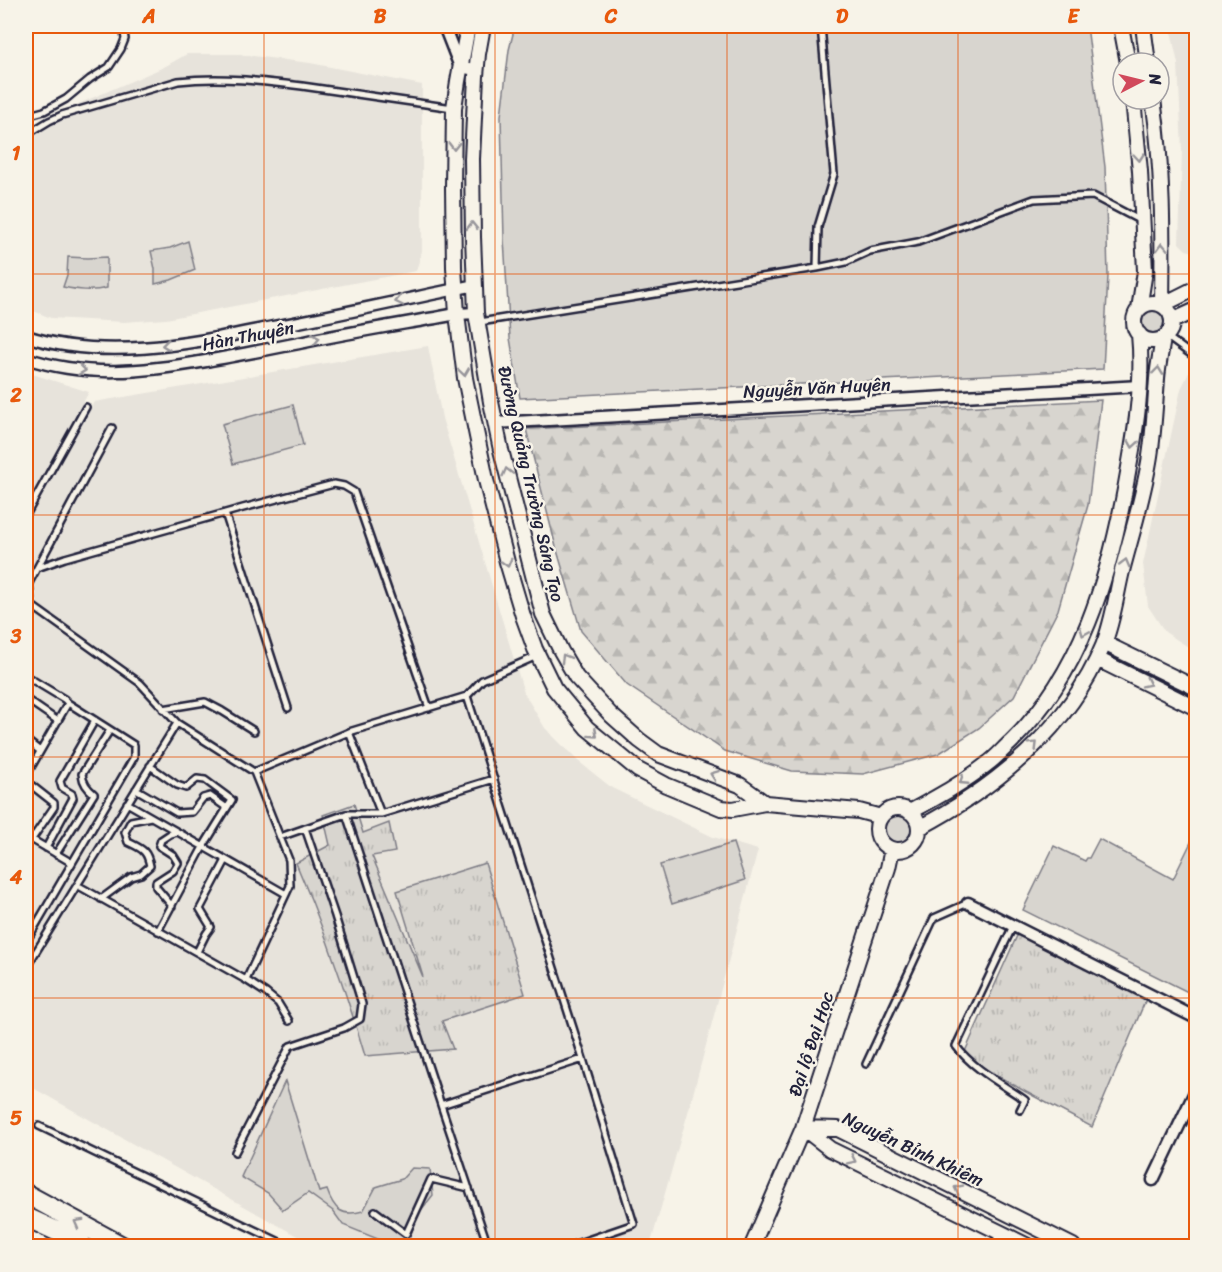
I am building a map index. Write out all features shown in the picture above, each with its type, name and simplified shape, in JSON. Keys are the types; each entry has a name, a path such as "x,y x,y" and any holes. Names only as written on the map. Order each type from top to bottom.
{"highway":[{"path":"28,1199 122,1246"},
{"path":"30,1223 64,1235 84,1246"}],"street":[{"path":"444,26 460,67"},
{"path":"468,26 454,108 453,188 453,267 465,378 486,480 523,616 554,688 586,728 638,770 721,808 733,810 765,803 859,811 881,817"},
{"name":"Đường Quảng Trường Sáng Tạo","path":"483,26 476,69 472,159 477,317 495,423 543,614 576,677 611,716 639,740 658,754 740,784 765,803"},
{"path":"1121,26 1126,51"},
{"path":"1143,26 1146,51"},
{"path":"460,67 476,69"},
{"path":"910,812 961,783 990,763 1023,730 1057,685 1078,647 1094,610 1117,526 1134,441 1140,386 1139,334 1134,322 1139,309 1145,271 1134,111"},
{"path":"1139,334 1153,341 1164,337 1169,332 1172,321 1162,305 1161,193 1155,111"},
{"name":"Hàn Thuyên","path":"26,336 44,342 93,349 145,348 249,332 475,285"},
{"path":"1139,309 1150,303 1162,305 1197,288"},
{"path":"1172,321 1197,310"},
{"name":"Hàn Thuyên","path":"26,358 41,363 97,372 141,371 457,314 477,317"},
{"path":"919,828 975,793 1024,756 1069,707 1097,659 1115,607 1148,465 1157,377 1164,337"},
{"name":"Nguyễn Văn Huyên","path":"495,423 1140,386"},
{"path":"1104,643 1197,688"},
{"path":"1097,659 1197,708"},
{"path":"897,808 910,812 915,816 919,828 915,840 905,848 892,849 879,836 881,817 891,809 897,808"},
{"name":"Đại lộ Đại Học","path":"752,1246 803,1128 888,868 892,849"},
{"path":"968,903 1197,1018"},
{"path":"1153,1180 1197,1090"},
{"name":"Nguyễn Bỉnh Khiêm","path":"803,1128 838,1129 1073,1246"},
{"name":"Nguyễn Bỉnh Khiêm","path":"803,1128 830,1149 1028,1246"},
{"path":"996,1246 1010,1215"}],"lane":[{"path":"26,116 44,111 66,99 109,67 125,39 123,26"},
{"path":"817,268 818,227 834,174 821,26"},
{"path":"26,135 62,115 178,81 196,79 245,79 454,108"},
{"path":"477,317 846,262 870,250 918,242 1034,199 1093,196 1143,222"},
{"path":"1164,337 1197,358"},
{"path":"26,515 86,407"},
{"path":"112,428 29,583 30,605 140,683 177,723 254,772 289,860 290,886 246,980"},
{"path":"37,568 225,513 334,484 344,486 354,492 429,708"},
{"path":"26,495 33,501"},
{"path":"225,513 288,708"},
{"path":"254,772 349,732 467,696 482,680 538,655"},
{"path":"26,676 134,745 134,757 26,942"},
{"path":"467,696 634,1224 570,1246"},
{"path":"26,699 58,721"},
{"path":"163,709 205,702 254,732"},
{"path":"26,776 27,767 40,751 68,703"},
{"path":"46,848 73,798 72,794 62,788 60,781 95,720"},
{"path":"26,968 177,723"},
{"path":"56,854 94,794 82,780 82,774 110,730"},
{"path":"349,732 381,814"},
{"path":"26,740 40,751"},
{"path":"150,766 177,785 186,788 197,779 204,780 232,800 203,847 158,931"},
{"path":"280,837 346,814 381,814 494,780"},
{"path":"26,781 54,803 54,807 32,839"},
{"path":"136,789 177,813 192,812 203,798 210,796 227,808"},
{"path":"127,803 286,894"},
{"path":"346,814 488,1246"},
{"path":"101,898 150,866 148,856 140,848 128,842 125,832 131,821 151,817"},
{"path":"236,1152 290,1047 344,1028 360,1019 362,1004 305,828"},
{"path":"172,906 156,887 156,882 173,871 178,863 173,855 159,846 161,840 177,832"},
{"path":"26,836 72,863"},
{"path":"197,952 212,927 201,909 226,860"},
{"path":"77,885 246,980 278,1003 290,1021"},
{"path":"866,1064 934,918 968,903"},
{"path":"1013,926 956,1046 983,1072 1025,1100 1020,1110"},
{"path":"441,1105 583,1059"},
{"path":"39,1126 288,1246"},
{"path":"375,1211 406,1234 431,1179 469,1188"}],"shaded area":[{"path":"1170,26 1196,26 1196,250 1194,252 1186,250 1179,243 1182,150 1178,64"},
{"path":"187,54 237,54 310,63 422,85 422,251 416,271 166,319 124,322 51,318 26,308 26,129 164,67"},
{"path":"428,346 442,418 524,693 545,728 578,761 612,788 713,837 758,850 650,1246 315,1246 26,1084 26,524 94,402"},
{"path":"1196,358 1196,652 1165,632 1148,606 1143,564 1181,389"},
{"path":"26,372 89,392 26,504"}],"green space":[{"path":"515,26 1087,26 1105,167 1108,276 1103,369 520,398 510,338 504,239 501,116 509,50"},
{"path":"188,241 195,270 155,284 155,269 151,251 170,248"},
{"path":"68,257 107,257 107,288 85,290 63,287 67,275"},
{"path":"1153,307 1164,311 1168,322 1164,333 1153,337 1142,333 1138,322 1142,311"},
{"path":"1101,400 1088,505 1058,610 1014,696 979,728 938,754 863,774 792,771 725,751 627,685 581,631 556,547 526,429"},
{"path":"293,405 303,445 233,464 222,424"},
{"path":"354,804 363,833 389,823 395,852 372,856 423,977 397,891 485,863 525,994 442,1021 453,1049 365,1056 334,959 296,863 330,845 323,815"},
{"path":"898,814 909,818 913,829 909,840 898,844 887,840 883,829 887,818"},
{"path":"1196,832 1196,996 1023,910 1054,846 1085,861 1099,839 1173,879"},
{"path":"733,843 745,880 672,904 660,865"},
{"path":"1020,929 1149,992 1092,1127 963,1056"},
{"path":"285,1081 319,1192 327,1190 333,1203 340,1210 350,1213 363,1211 376,1187 402,1179 412,1168 430,1169 433,1195 418,1214 411,1234 399,1246 343,1225 333,1211 308,1193 283,1210 268,1193 241,1177"}]}
